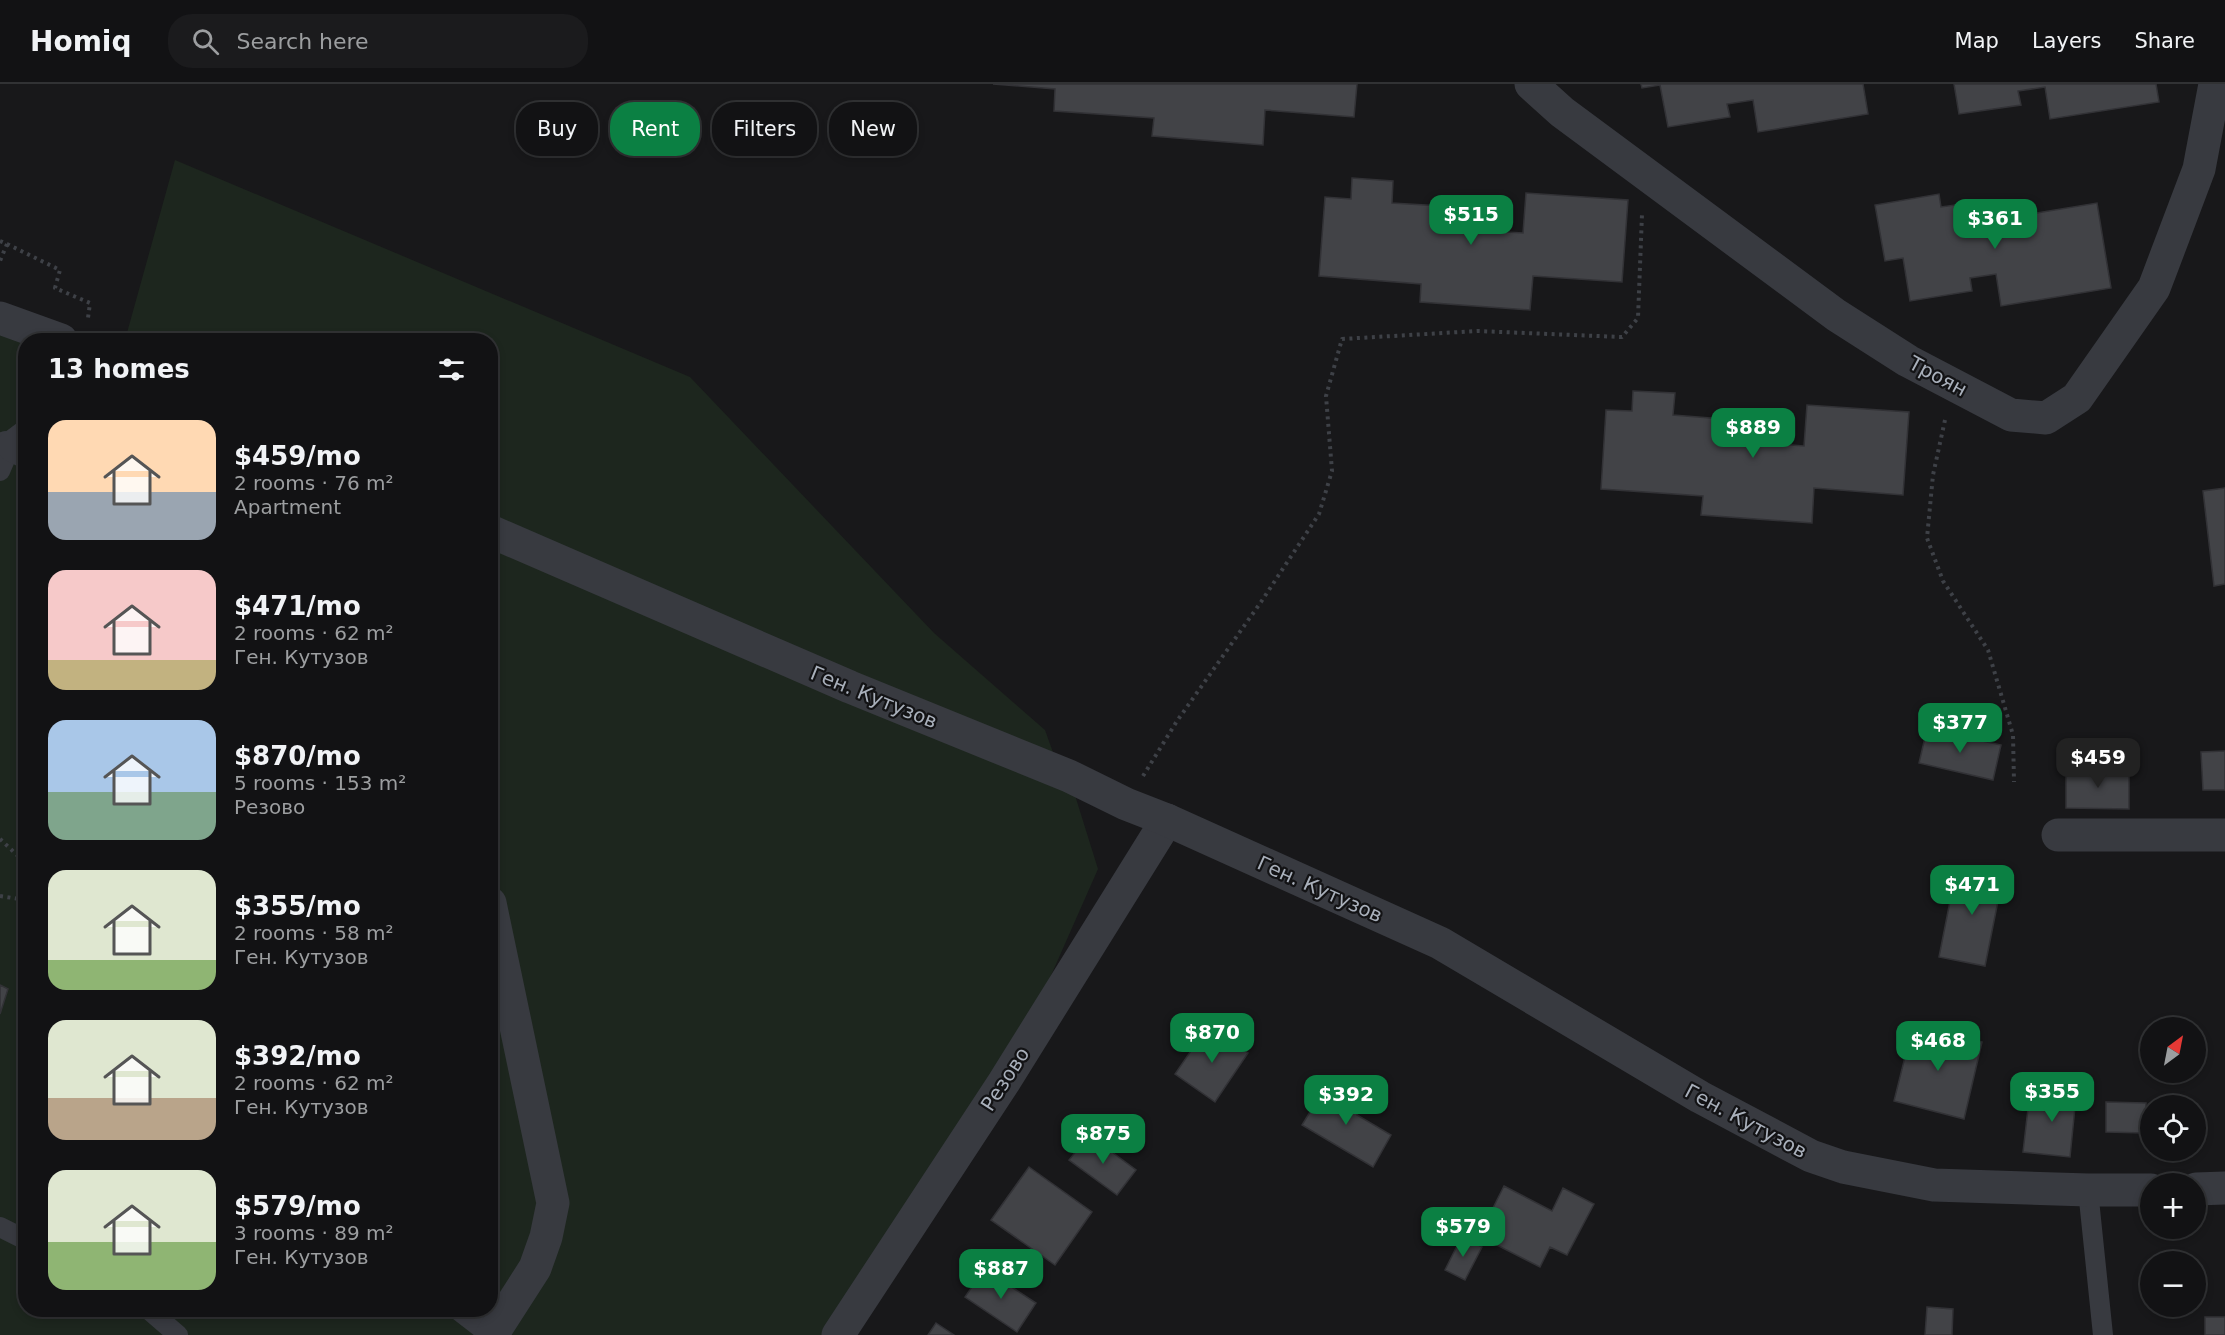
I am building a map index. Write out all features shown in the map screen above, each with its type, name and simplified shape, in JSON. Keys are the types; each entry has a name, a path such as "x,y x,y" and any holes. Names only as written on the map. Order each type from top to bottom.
{"street":[{"name":"Троян","path":"1531,84 1562,112 1836,315 1908,361 2011,415 2046,418 2077,398 2154,288 2199,169 2214,84"},
{"path":"0,318 42,333"},
{"name":"Ген. Кутузов","path":"498,534 850,687 1069,776 1126,804 1167,820 1440,943 1700,1097 1811,1156 1843,1167 1934,1185 2140,1190"},
{"name":"Резово","path":"838,1335 1004,1082 1167,820"},
{"path":"2058,836 2225,835"},
{"path":"491,1335 535,1268 546,1236 553,1203 498,941"},
{"path":"2206,1189 2225,1188"}],"lane":[{"path":"2088,1190 2103,1335"},
{"path":"0,1227 18,1236"},
{"path":"157,1317 178,1335"},
{"path":"468,1317 491,1335"}],"path":[{"path":"1126,804 1177,721 1261,602 1319,514 1332,471 1326,396 1342,339 1477,331 1622,337 1638,318 1644,173"},
{"path":"0,241 60,270 55,288 90,303 88,322"},
{"path":"0,261 7,243"},
{"path":"1952,384 1933,475 1927,538 1943,581 1988,650 2013,735 2014,782"},
{"path":"0,839 18,856"},
{"path":"0,896 18,899"}],"shaded area":[{"path":"175,160 690,377 934,633 1045,730 1060,772 1069,776 1098,869 1004,1082 838,1335 0,1335 0,318 18,333 18,1317 498,1317 498,333 127,333"}],"building":[{"path":"993,84 1357,84 1354,117 1265,110 1263,145 1152,136 1154,118 1054,111 1055,89"},
{"path":"1641,84 1863,84 1868,114 1758,132 1753,100 1727,104 1730,117 1668,127 1660,85 1642,88"},
{"path":"1954,84 2156,84 2159,102 2050,119 2045,87 2018,91 2021,105 1959,114"},
{"path":"1352,178 1393,181 1392,203 1442,206 1440,228 1523,233 1526,193 1628,200 1622,282 1533,276 1530,310 1420,302 1421,284 1319,276 1325,197 1351,199"},
{"path":"1939,194 1941,207 1955,205 1958,218 1993,213 1994,220 2097,203 2111,288 2001,306 1996,274 1970,278 1972,291 1910,301 1903,258 1885,261 1875,205"},
{"path":"1633,391 1675,393 1673,415 1723,419 1721,440 1804,446 1807,405 1909,412 1903,495 1814,488 1812,523 1701,515 1703,496 1601,489 1606,410 1632,411"},
{"path":"2225,488 2225,584 2214,586 2203,491"},
{"path":"1927,729 2001,745 1993,780 1919,763"},
{"path":"2225,751 2225,790 2203,790 2201,752"},
{"path":"2066,768 2129,769 2129,809 2066,808"},
{"path":"1979,866 2004,871 1985,966 1939,957 1956,871 1977,875"},
{"path":"0,985 8,989 0,1014"},
{"path":"1913,1025 1982,1042 1964,1119 1894,1101"},
{"path":"1208,1026 1248,1053 1215,1102 1175,1074"},
{"path":"1327,1084 1363,1105 1357,1115 1391,1135 1373,1167 1302,1125"},
{"path":"2052,1084 2077,1087 2070,1157 2023,1152 2029,1100 2050,1102"},
{"path":"2106,1102 2140,1103 2140,1133 2106,1132"},
{"path":"1089,1135 1136,1170 1117,1195 1069,1160"},
{"path":"1029,1167 1092,1212 1055,1265 991,1220"},
{"path":"1504,1186 1552,1211 1563,1188 1594,1204 1567,1255 1550,1247 1540,1267 1479,1236"},
{"path":"1462,1236 1482,1247 1465,1280 1445,1270"},
{"path":"984,1269 1036,1303 1017,1332 965,1297"},
{"path":"1927,1307 1953,1309 1952,1335 1925,1335"},
{"path":"2205,1317 2225,1317 2225,1335 2205,1335"},
{"path":"936,1323 954,1335 928,1335"}]}
